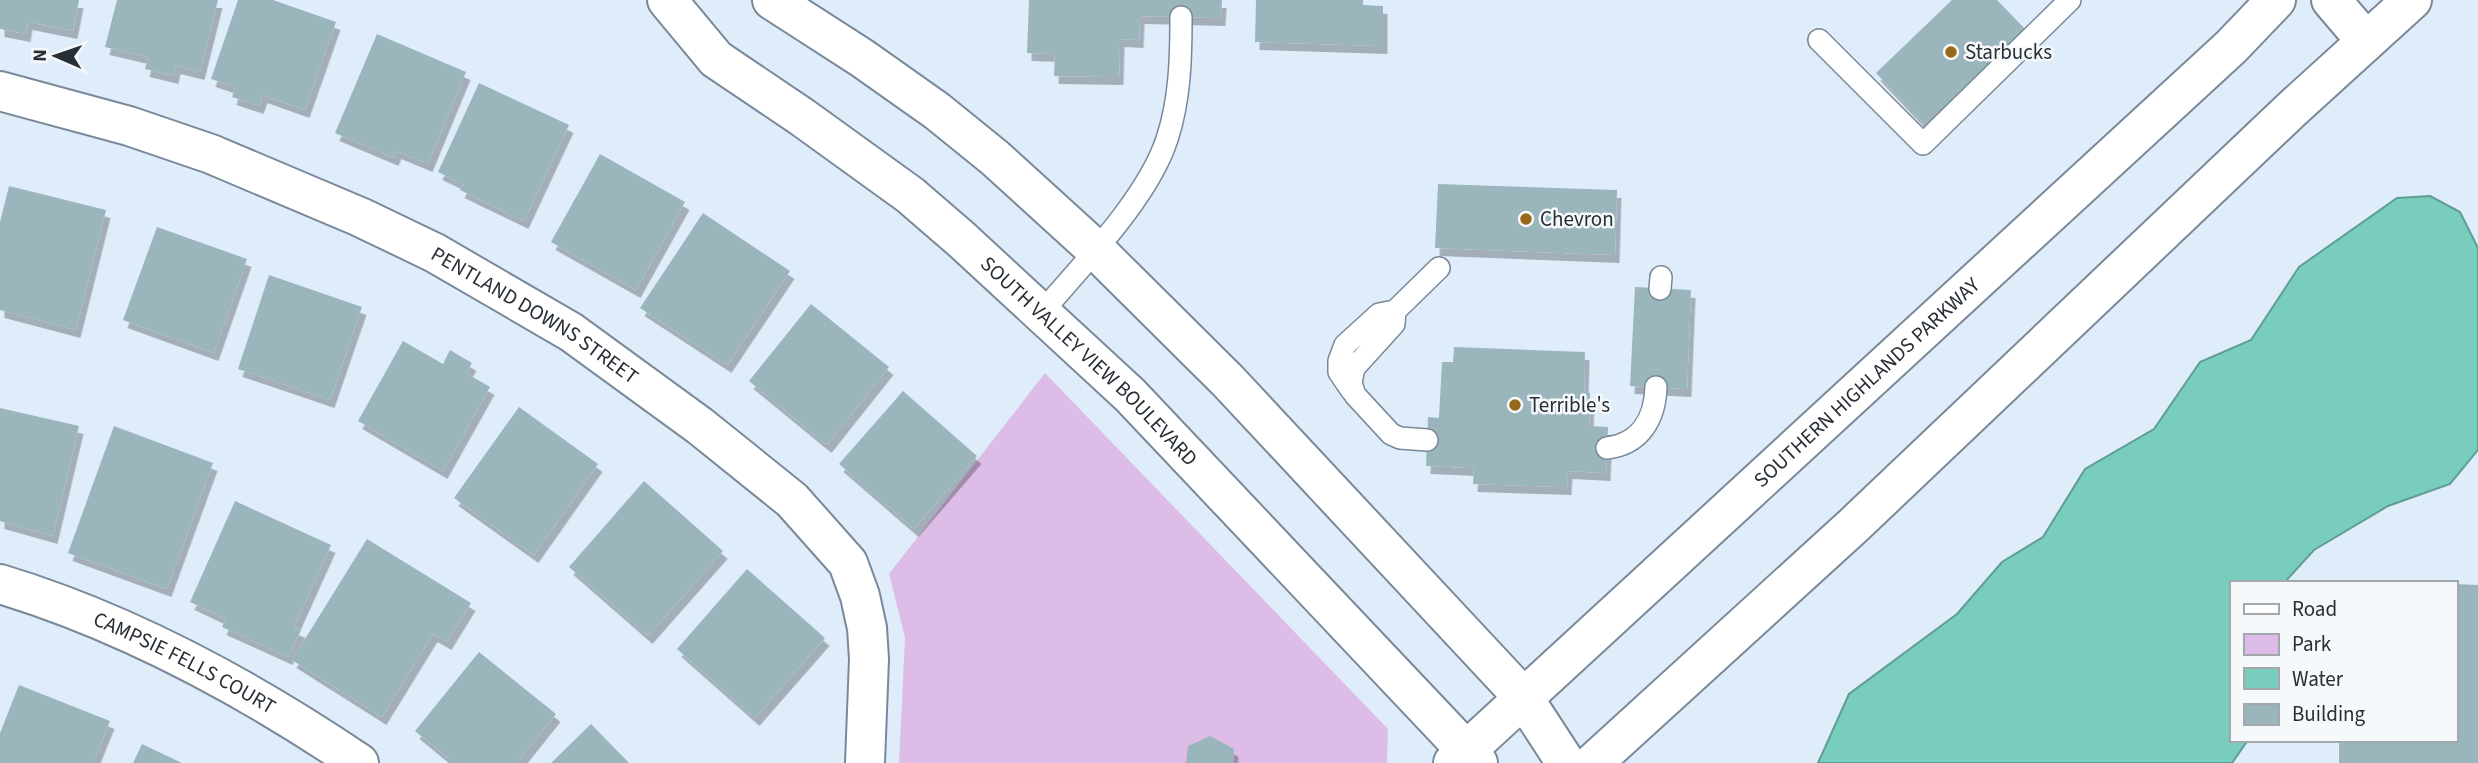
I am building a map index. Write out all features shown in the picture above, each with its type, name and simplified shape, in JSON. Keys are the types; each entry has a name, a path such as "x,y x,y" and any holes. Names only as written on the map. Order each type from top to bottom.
{"main road":[{"name":"SOUTH VALLEY VIEW BOULEVARD","path":"667,0 716,59 910,195 1130,394 1466,759"},
{"path":"772,0 862,58 937,111 995,158 1095,249 1228,381 1523,697 1566,763"},
{"name":"SOUTHERN HIGHLANDS PARKWAY","path":"1466,759 1523,697 2221,56 2276,0"},
{"path":"2331,0 2367,41"},
{"path":"1593,763 1863,516 2412,0"},
{"name":"PENTLAND DOWNS STREET","path":"0,91 129,125 211,154 289,186 435,253 571,332 700,426 792,500 848,563 860,596 867,628 869,659 866,753"},
{"name":"CAMPSIE FELLS COURT","path":"0,584 38,595 170,651 246,692 359,763"}],"lane":[{"path":"1819,40 1923,144 2070,0"},
{"path":"1042,312 1147,184 1167,140 1178,89 1181,17"},
{"path":"1427,440 1399,438 1391,434 1355,395 1351,383 1354,368 1394,324 1395,311 1438,268"},
{"path":"1607,448 1622,446 1639,436 1652,416 1656,387"}],"green space":[{"path":"1045,373 1388,729 1387,763 899,763 905,638 889,574"}],"water":[{"path":"2430,196 2460,212 2478,248 2478,450 2450,484 2388,506 2314,550 2286,581 2230,581 2230,742 2247,742 2232,763 1818,763 1849,694 1957,614 2002,562 2043,537 2085,469 2154,429 2200,362 2251,340 2299,267 2397,198"}],"building":[{"path":"0,0 79,0 73,31 28,22 26,34 0,29"},
{"path":"117,0 218,0 200,72 176,66 174,76 145,69 148,57 105,47"},
{"path":"238,0 273,0 336,22 305,110 263,95 259,106 232,97 235,87 211,79"},
{"path":"1029,0 1222,0 1221,18 1140,16 1139,40 1120,39 1119,77 1054,76 1055,54 1027,53"},
{"path":"1256,0 1363,0 1363,5 1383,6 1383,46 1255,42"},
{"name":"Starbucks","path":"1952,0 1997,0 2027,31 1927,127 1876,73"},
{"path":"377,34 466,72 428,164 397,151 394,158 335,133"},
{"path":"479,83 569,125 524,221 460,190 463,184 438,172"},
{"path":"600,154 685,202 636,290 551,242"},
{"name":"Chevron","path":"1438,184 1617,190 1615,255 1435,248"},
{"path":"9,186 106,210 76,330 0,310 0,222"},
{"path":"703,213 790,271 727,365 640,308"},
{"path":"157,227 247,259 214,353 123,320"},
{"path":"269,275 362,307 330,400 238,369"},
{"path":"1635,287 1691,290 1687,389 1630,386"},
{"path":"811,304 889,367 827,445 749,381"},
{"path":"403,341 443,364 450,350 472,363 466,373 490,387 443,471 358,421"},
{"name":"Terrible's","path":"1454,347 1585,352 1584,393 1590,393 1589,426 1608,427 1606,473 1568,471 1567,487 1473,484 1474,468 1426,466 1428,417 1439,418 1442,362 1453,362"},
{"path":"903,391 977,456 914,529 839,464"},
{"path":"519,407 598,464 534,555 454,498"},
{"path":"0,408 79,426 53,536 0,521"},
{"path":"114,426 213,463 167,589 68,553"},
{"path":"644,481 723,551 648,636 569,567"},
{"path":"235,501 331,545 294,627 301,630 288,657 222,627 226,619 190,602"},
{"path":"367,539 471,603 447,642 433,634 382,717 292,660"},
{"path":"747,569 825,638 755,718 677,649"},
{"path":"2457,584 2478,585 2478,763 2339,763 2339,742 2457,742"},
{"path":"479,652 556,714 517,763 454,763 415,731"},
{"path":"19,685 110,721 93,763 0,763 0,733"},
{"path":"591,724 629,763 551,763"},
{"path":"1210,736 1234,749 1233,763 1186,763 1188,746"},
{"path":"142,744 182,763 133,763"}],"place":[{"name":"Starbucks","path":"1951,52"},
{"name":"Chevron","path":"1526,219"},
{"name":"Terrible's","path":"1515,405"}]}
